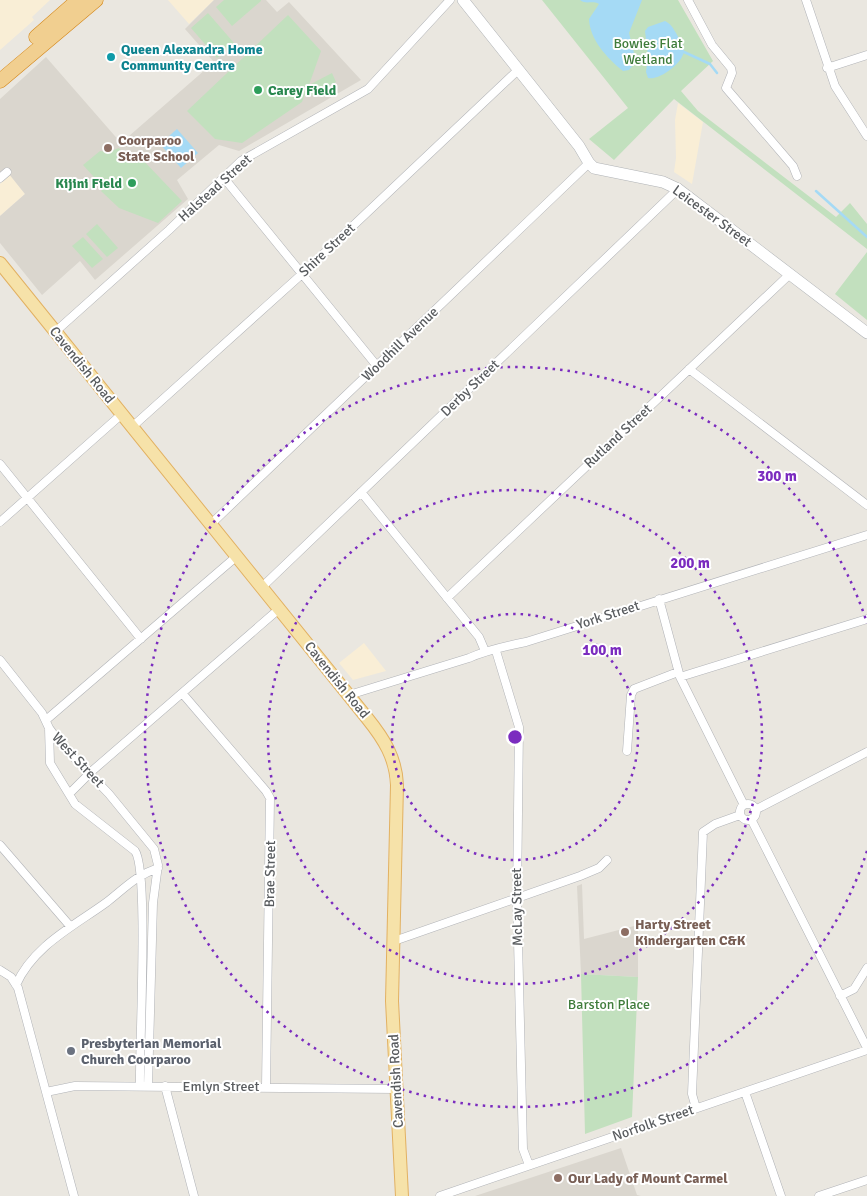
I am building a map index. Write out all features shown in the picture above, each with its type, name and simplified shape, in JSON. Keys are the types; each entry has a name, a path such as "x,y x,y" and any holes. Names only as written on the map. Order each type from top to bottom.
{"highway":[{"path":"0,69 78,0"},
{"path":"0,81 96,0"}],"main road":[{"name":"Cavendish Road","path":"0,263 384,740 396,770 392,1001 402,1196"}],"street":[{"name":"Halstead Street","path":"55,332 241,162 271,142 368,89 450,0"},
{"path":"463,0 579,146 589,163"},
{"path":"688,0 712,45 731,68 732,72 726,88 793,166 797,176"},
{"path":"806,0 827,68 835,86 867,136"},
{"path":"827,68 867,55"},
{"name":"Shire Street","path":"132,427 302,274 518,70"},
{"name":"Leicester Street","path":"589,163 594,168 663,182 678,189 867,333"},
{"name":"Woodhill Avenue","path":"211,524 589,163"},
{"path":"0,178 7,172"},
{"path":"224,178 377,366"},
{"name":"Derby Street","path":"262,587 678,189"},
{"name":"Rutland Street","path":"447,598 790,274"},
{"path":"689,369 867,505"},
{"path":"0,522 122,414"},
{"path":"0,464 141,639"},
{"path":"361,492 479,637 485,651"},
{"name":"York Street","path":"349,695 469,658 485,651 496,651 867,535"},
{"path":"0,660 47,724 237,556"},
{"path":"659,599 679,674 744,806"},
{"path":"70,793 88,774 279,608"},
{"path":"627,751 630,695 634,689 867,619"},
{"name":"McLay Street","path":"496,651 519,727 517,898 523,1149 529,1165"},
{"name":"Brae Street","path":"182,693 270,798 266,1087"},
{"name":"West Street","path":"47,724 88,774 109,794 149,840 156,855 158,868"},
{"name":"West Street","path":"47,724 50,763 79,808 135,851 139,860 141,874 140,1086"},
{"path":"755,810 867,752"},
{"path":"740,815 741,808 744,806 749,805 755,810"},
{"path":"752,819 755,810"},
{"path":"740,815 744,819 752,819"},
{"path":"696,1108 692,1094 703,832 715,824 740,815"},
{"path":"752,819 867,1049"},
{"path":"0,846 70,926"},
{"path":"394,941 580,876 599,868 607,860"},
{"path":"16,985 25,967 70,926 107,901 141,874 158,868 153,903 148,1086"},
{"path":"840,996 854,989 867,968"},
{"path":"0,970 11,976 16,985 74,1196"},
{"name":"Norfolk Street","path":"440,1196 867,1049"},
{"name":"Emlyn Street","path":"46,1092 75,1086 396,1089"},
{"path":"165,1086 194,1196"},
{"path":"745,1092 781,1196"},
{"path":"819,1196 835,1194 867,1180"}],"shaded area":[{"path":"0,0 50,0 32,17 34,20 0,50"},
{"path":"168,0 214,0 189,24"},
{"name":"Coorparoo State School","path":"214,0 266,0 277,12 289,2 361,80 239,151 219,145 177,180 188,199 95,280 80,261 42,295 0,243 0,216 25,194 5,169 0,173 0,99 46,57 121,143 214,62 185,29"},
{"path":"678,103 703,122 692,184 674,172 676,158 675,120"},
{"path":"10,175 25,194 0,216 0,184"},
{"path":"364,643 386,671 353,680 339,663"},
{"name":"Harty Street Kindergarten C&K","path":"582,884 584,939 638,925 638,977 581,974 577,886"},
{"path":"621,1148 637,1195 641,1196 475,1196"}],"green space":[{"path":"224,0 261,1 232,26 216,7"},
{"name":"Bowies Flat Wetland","path":"542,0 678,0 713,61 681,91 698,111 836,217 850,203 867,224 867,249 674,99 614,160 589,139 628,108"},
{"path":"208,13 234,43 217,58 191,28"},
{"name":"Carey Field","path":"288,15 321,51 309,85 332,73 336,82 311,96 307,89 302,102 242,143 215,139 187,111"},
{"name":"Kijini Field","path":"119,148 129,160 140,157 182,201 158,223 119,208 101,191 104,188 83,165 100,151 108,152"},
{"path":"97,224 118,248 107,257 86,234"},
{"path":"83,237 103,259 92,268 72,246"},
{"path":"867,252 867,320 835,294"},
{"name":"Barston Place","path":"581,974 638,977 632,1117 585,1134"}],"water":[{"path":"580,0 642,0 629,33 636,61 629,70 623,71 611,60 600,48 592,34 589,19 599,4"},
{"path":"665,21 672,26 682,44 684,48 683,56 675,66 664,74 648,78 646,72 648,56 645,31 648,27"},
{"path":"177,129 198,153 181,168 160,144"}],"waterway":[{"path":"684,52 710,64 717,73"},
{"path":"816,191 867,237"}],"place":[{"name":"Queen Alexandra Home Community Centre","path":"111,57"},
{"name":"Carey Field","path":"258,90"},
{"name":"Coorparoo State School","path":"108,148"},
{"name":"Kijini Field","path":"132,183"},
{"name":"Harty Street Kindergarten C&K","path":"625,932"},
{"name":"Presbyterian Memorial Church Coorparoo","path":"71,1051"},
{"name":"Our Lady of Mount Carmel","path":"558,1178"}]}
